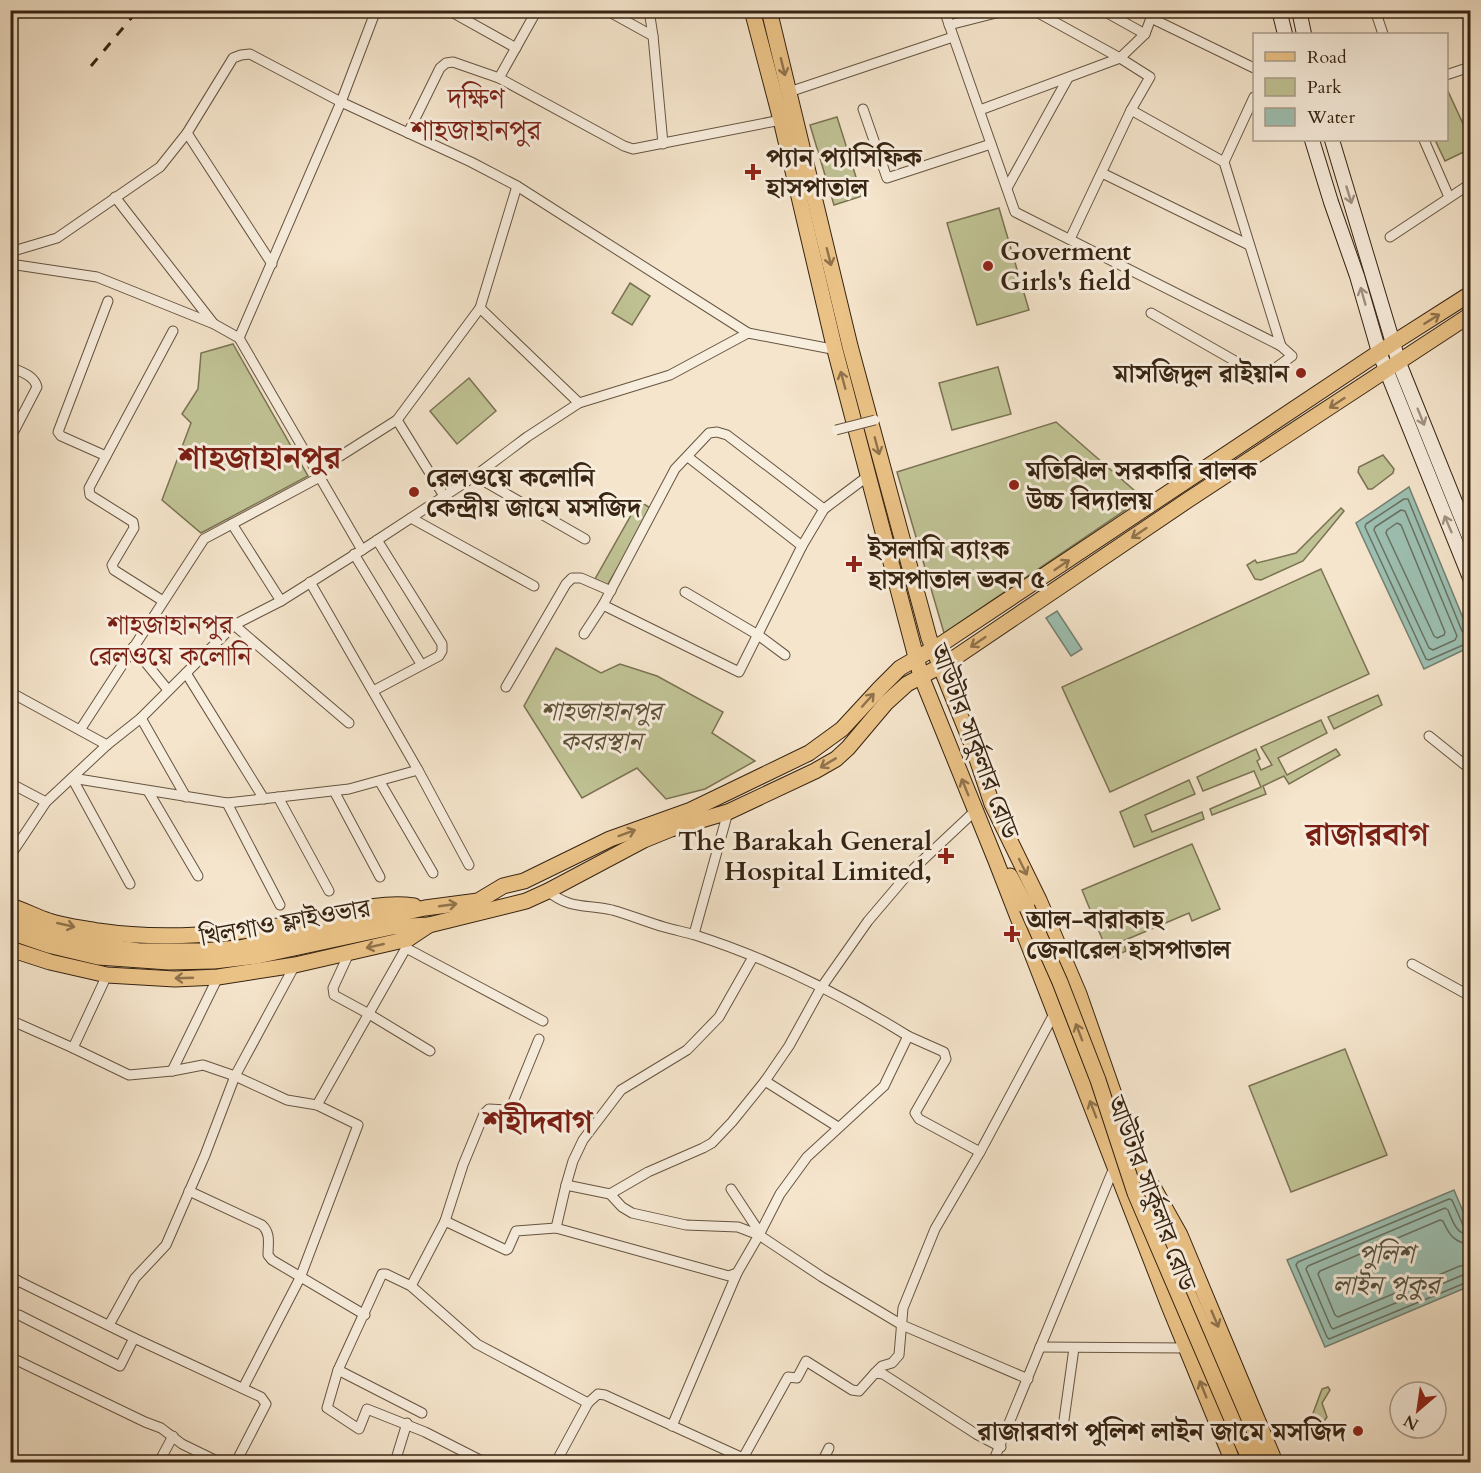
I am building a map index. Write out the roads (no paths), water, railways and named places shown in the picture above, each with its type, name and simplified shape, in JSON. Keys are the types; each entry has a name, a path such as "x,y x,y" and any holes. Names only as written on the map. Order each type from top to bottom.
{"main road":[{"name":"আউটার সার্কুলার রোড","path":"752,10 843,348 933,649 973,747 992,804 1039,900 1079,993 1143,1173 1167,1209 1180,1234 1275,1462"},
{"path":"1279,10 1285,33"},
{"path":"1299,10 1304,33"},
{"name":"আউটার সার্কুলার রোড","path":"771,11 868,476 915,658 1228,1459"},
{"path":"1312,141 1357,276 1379,352 1393,367 1470,539"},
{"path":"1332,141 1393,343 1393,367 1470,578"},
{"path":"391,921 425,908 478,901 503,886 524,881 610,839 691,810 809,753 842,729 888,679 915,658 933,649 1379,352 1470,294"},
{"path":"391,921 429,925 526,901 644,840 728,812 815,771 836,759 848,748 897,692 941,666 1470,315"},
{"path":"996,861 1013,880 1060,982 1098,1080 1135,1194 1251,1462"},
{"path":"10,906 49,921 79,928 139,936 168,937 210,936 300,923 388,904 425,908"},
{"name":"খিলগাও ফ্লাইওভার","path":"10,920 50,935 89,944 139,951 239,948 391,921"},
{"name":"খিলগাও ফ্লাইওভার","path":"10,932 48,945 98,957 191,962 257,956 391,921"},
{"path":"10,949 50,962 106,975 174,979 218,977 295,965 350,951 407,943 429,925"},
{"path":"1115,1165 1137,1157"},
{"path":"1143,1173 1186,1291 1263,1462"}],"street":[{"path":"239,338 341,102 376,10"},
{"path":"448,10 516,48"},
{"path":"499,78 537,10"},
{"path":"606,10 653,36"},
{"path":"649,10 663,144"},
{"path":"944,10 1015,212 1281,346 1292,356 1263,377 1151,313"},
{"path":"949,25 1008,10"},
{"path":"1033,10 1150,77 1131,110 1070,238"},
{"path":"1102,10 1145,33"},
{"path":"1375,10 1383,33"},
{"path":"1467,10 1470,22"},
{"path":"980,110 1120,58 1145,33 1152,14 1253,67"},
{"path":"789,92 954,37"},
{"path":"10,252 57,238 160,167 187,133 233,58 250,54 341,102 471,162 517,186 748,333 843,348"},
{"path":"408,133 440,68 446,63 453,62 499,78 633,149 781,120"},
{"path":"1448,74 1470,67"},
{"path":"1007,188 1068,78"},
{"path":"1253,99 1224,162 1281,346"},
{"path":"863,109 887,178 991,144"},
{"path":"1131,110 1224,162"},
{"path":"187,133 272,264"},
{"path":"1424,141 1449,197"},
{"path":"1102,173 1250,245"},
{"path":"1390,237 1470,184"},
{"path":"80,730 204,539 317,475 397,420 480,308 517,186"},
{"path":"116,197 214,324"},
{"path":"10,264 97,277 214,324 239,338 421,664"},
{"path":"106,456 61,436 58,432 108,301"},
{"path":"480,308 579,403"},
{"path":"163,602 114,570 112,565 134,528 133,522 90,495 89,488 173,331"},
{"path":"10,856 15,841 46,802 107,745 141,718 234,625 281,600 377,540 475,476 527,437 579,403 670,375 748,333"},
{"path":"10,367 30,376 36,381 37,387 10,439"},
{"path":"397,420 444,496"},
{"path":"836,430 875,420"},
{"path":"584,634 611,591 675,470 709,433 717,432 727,435 824,509"},
{"path":"688,457 802,546"},
{"path":"475,476 585,539"},
{"path":"603,605 739,672 802,546 824,509 868,476"},
{"path":"411,518 534,586"},
{"path":"232,524 281,600"},
{"path":"374,691 439,656 442,651 442,644 377,540"},
{"path":"506,687 566,584 572,578 581,578 611,591"},
{"path":"310,582 374,691 470,865"},
{"path":"685,592 758,635 785,655"},
{"path":"234,625 349,723"},
{"path":"133,647 168,690"},
{"path":"186,673 264,799"},
{"path":"10,692 107,745"},
{"path":"141,718 186,797"},
{"path":"1429,736 1470,770"},
{"path":"72,778 227,803 334,791 380,782 418,770"},
{"path":"72,778 130,884"},
{"path":"380,782 433,873"},
{"path":"10,783 46,802"},
{"path":"148,791 198,876"},
{"path":"334,791 380,877"},
{"path":"278,797 329,891"},
{"path":"227,803 280,905"},
{"path":"610,1194 648,1172 711,1143 732,1122 765,1081 789,1046 821,988 868,921 908,874 975,811"},
{"path":"694,934 728,812"},
{"path":"548,891 576,907 606,909 694,934 753,957 866,1010 908,1036 945,1054 946,1059 915,1113 916,1116 980,1152"},
{"path":"317,1105 407,943 543,1021"},
{"path":"350,951 332,992 334,995 430,1051"},
{"path":"556,1228 573,1161 584,1140 621,1090 687,1050 719,1017 753,957"},
{"path":"1413,964 1470,996"},
{"path":"109,1325 135,1278 166,1245 235,1076 295,965"},
{"path":"73,1048 106,975"},
{"path":"172,1071 218,977"},
{"path":"556,1462 588,1403 598,1394 605,1395 742,1460 788,1377 797,1378 806,1361 852,1390 859,1392 882,1366 892,1363 899,1355 903,1308 935,1229 980,1152 1055,1012"},
{"path":"10,1020 129,1075 203,1065 235,1076 287,1100 317,1105 358,1125 300,1278 243,1388"},
{"path":"672,1426 736,1273 780,1194 807,1157 884,1086 908,1036"},
{"path":"411,1286 445,1221 463,1165 484,1114 489,1108 507,1110 512,1105 539,1039"},
{"path":"765,1081 838,1127"},
{"path":"993,1462 1115,1165"},
{"path":"566,1185 610,1194 622,1207 632,1213 686,1225 727,1225 759,1234 902,1325 1028,1379"},
{"path":"731,1188 759,1234"},
{"path":"189,1191 267,1229 268,1255 272,1260 365,1315"},
{"path":"445,1221 506,1250 516,1231 556,1228 729,1276 736,1273"},
{"path":"484,1462 407,1424 367,1409 360,1429 327,1408 338,1370 382,1274 411,1286 477,1344 588,1403"},
{"path":"10,1294 14,1279 261,1397 266,1404 236,1462"},
{"path":"19,1315 120,1366 134,1338"},
{"path":"1040,1347 1186,1348"},
{"path":"1063,1427 1074,1348"},
{"path":"10,1357 161,1428 182,1444 219,1462"},
{"path":"338,1370 422,1413"},
{"path":"875,1373 884,1374 1000,1447"},
{"path":"395,1462 407,1424"},
{"path":"159,1462 173,1437"},
{"path":"822,1462 828,1448"}],"water":[{"path":"1409,487 1470,635 1470,647 1424,669 1356,523"},
{"path":"1057,611 1082,649 1071,656 1046,618"},
{"name":"পুলিশ লাইন পুকুর","path":"1454,1190 1470,1228 1470,1286 1325,1347 1287,1260"}],"railway":[{"path":"91,66 138,10"}],"place":[{"name":"প্যান প্যাসিফিক হাসপাতাল","path":"753,172"},
{"name":"Goverment Girls's field","path":"988,266"},
{"name":"মাসজিদুল রাইয়ান","path":"1301,373"},
{"name":"মতিঝিল সরকারি বালক উচ্চ বিদ্যালয়","path":"1014,485"},
{"name":"রেলওয়ে কলোনি কেন্দ্রীয় জামে মসজিদ","path":"414,492"},
{"name":"ইসলামি ব্যাংক হাসপাতাল ভবন ৫","path":"854,564"},
{"name":"The Barakah General Hospital Limited,","path":"946,856"},
{"name":"আল-বারাকাহ জেনারেল হাসপাতাল","path":"1012,934"},
{"name":"রাজারবাগ পুলিশ লাইন জামে মসজিদ","path":"1358,1431"}],"district":[{"name":"দক্ষিণ শাহজাহানপুর","path":"476,114"},
{"name":"শাহজাহানপুর","path":"260,457"},
{"name":"শাহজাহানপুর রেলওয়ে কলোনি","path":"170,640"},
{"name":"রাজারবাগ","path":"1367,834"},
{"name":"শহীদবাগ","path":"538,1121"}],"park label":[{"name":"শাহজাহানপুর কবরস্থান","path":"601,726"}]}
